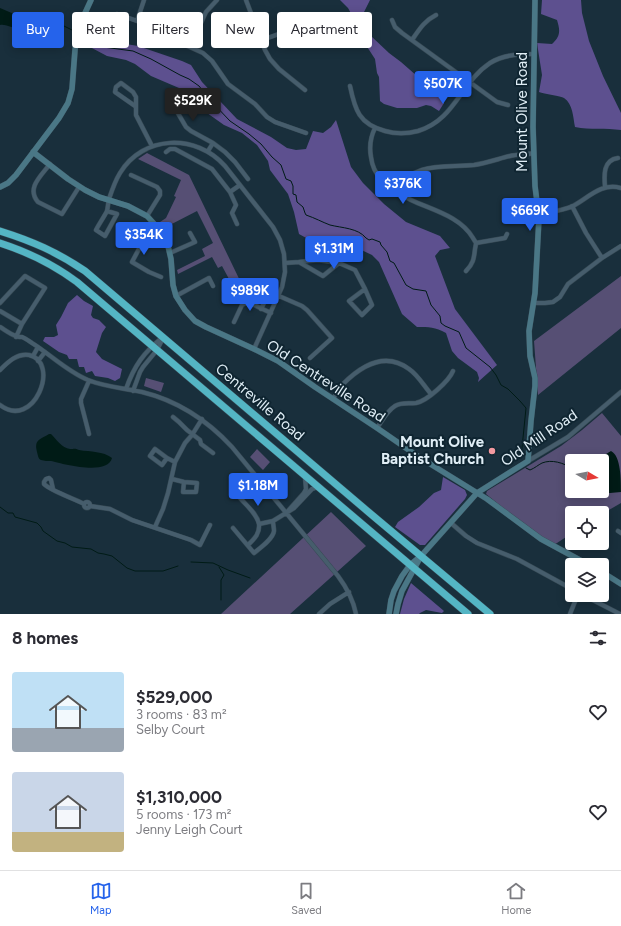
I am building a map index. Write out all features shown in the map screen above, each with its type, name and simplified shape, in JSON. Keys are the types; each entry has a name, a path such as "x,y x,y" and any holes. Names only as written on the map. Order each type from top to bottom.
{"highway":[{"name":"Centreville Road","path":"1,231 36,243 53,252 75,264 105,287 490,614"},
{"name":"Centreville Road","path":"0,243 19,249 41,259 72,278 468,614"}],"street":[{"path":"0,186 8,183 13,178 59,118 70,98 77,34 91,0"},
{"path":"140,12 144,0"},
{"path":"203,19 206,12 217,0"},
{"path":"246,0 251,12"},
{"name":"Mount Olive Road","path":"528,461 535,386 529,343 529,331 534,303 539,234 539,214 535,186 533,127 535,0"},
{"path":"412,40 425,21 436,15"},
{"path":"129,18 137,21"},
{"path":"392,20 397,28 412,40 497,102 508,105"},
{"path":"192,48 212,61 226,82 255,104 267,117 275,122 306,133"},
{"path":"265,48 274,64 304,90"},
{"path":"350,86 357,112 364,120 375,128 388,132 401,133 416,131 429,127 439,121 482,69 498,59 514,54 534,54"},
{"path":"135,106 115,92 116,87 121,83 133,92 136,97 136,115 152,146"},
{"path":"172,103 186,127 225,152 248,179"},
{"path":"375,128 371,135 369,144 373,165 381,179 395,191 411,200 454,219 469,232 476,243 472,266 466,271"},
{"path":"107,211 117,214 105,236 96,230 107,211 116,180 125,166 138,154 152,146 173,142 186,143 208,151 222,162 277,233 282,247 285,263 284,279 278,296 254,349"},
{"path":"208,151 213,143"},
{"path":"166,152 170,149 175,149 212,169 230,192 236,205 232,213 237,224"},
{"name":"Old Centreville Road","path":"33,152 79,187 109,200 128,206 147,216 165,240 170,253 173,285 176,296 185,310 195,321 278,361 419,458 491,502 541,539 576,558"},
{"path":"395,191 404,179 426,168 436,166 475,165 511,156 534,153"},
{"path":"605,187 604,175 607,165 613,159 618,158"},
{"path":"50,164 34,185 33,190 35,199 38,202 62,214 79,187"},
{"path":"131,175 160,191 160,195 147,216"},
{"path":"230,192 240,185"},
{"path":"539,214 572,206 605,187 621,188"},
{"path":"572,206 586,233 602,258"},
{"path":"160,232 147,239 140,247 132,262 161,277"},
{"path":"170,253 194,242 190,232"},
{"path":"476,243 505,238 507,234"},
{"path":"534,303 545,304 554,302 560,297 568,284 602,258 621,246"},
{"path":"285,263 318,260 339,263 355,270 365,289 372,305 362,315 349,301 365,289"},
{"path":"299,262 323,276 339,263"},
{"path":"0,303 25,276 45,288 22,324 16,337"},
{"path":"176,296 209,278 212,286"},
{"path":"261,309 268,295"},
{"path":"278,296 302,306 332,338 310,358"},
{"path":"234,322 242,305 248,302 271,313"},
{"path":"0,310 22,324"},
{"path":"0,327 16,337 21,337 38,347 73,372 89,381 102,385 150,394 173,402 202,419 220,434 232,447 338,576 353,600 356,614"},
{"path":"133,391 143,367 163,337"},
{"path":"33,356 38,347"},
{"path":"126,389 134,369 155,348"},
{"path":"38,361 45,352"},
{"path":"0,370 20,355 33,356 42,365 44,379 39,393 33,403 24,410 15,411 5,409 0,405"},
{"path":"333,399 344,384 359,371 368,365 381,361 396,362 407,367 417,376 431,394"},
{"path":"377,428 386,414 394,406 402,403 414,403 424,400 451,376 453,371"},
{"path":"89,381 81,399 89,434"},
{"name":"Old Mill Road","path":"412,567 477,493 568,437 621,392"},
{"path":"173,417 192,435 200,440 201,444 213,453"},
{"path":"155,527 163,509 172,479 175,462 185,442 192,435 202,419"},
{"path":"167,458 175,462"},
{"path":"287,513 306,489 305,476"},
{"path":"172,479 184,482"},
{"path":"241,499 252,490 243,479 232,489 258,520 260,530 248,545"},
{"path":"259,524 273,521 287,513 294,508 313,488 318,487"},
{"path":"53,490 84,504 88,502 90,503 90,506 110,509 132,520 191,540 200,545 210,525"},
{"path":"233,528 254,552 273,535 273,521"},
{"path":"451,523 477,543 518,559 565,585"},
{"path":"389,614 394,591 402,576 412,567"},
{"path":"396,614 402,591 409,578 412,567"},
{"path":"609,576 621,584"},
{"path":"319,614 330,604 349,592"},
{"path":"570,614 575,602"},
{"path":"597,602 620,614"}],"shaded area":[{"path":"340,0 370,0 364,12 350,12"},
{"path":"542,0 581,0 582,13 589,41 603,76 621,113 621,130 575,127 572,111 564,98 539,92 542,75 537,43 552,44 558,36 559,30 557,20 541,14"},
{"path":"0,8 12,13 12,27 0,25"},
{"path":"372,37 442,98 444,103 439,111 426,105 417,108 397,108 384,104 380,101 379,77 375,59 368,48 372,48"},
{"path":"129,44 137,46 137,48 144,48 191,65 202,82 237,119 271,137 287,148 296,150 306,149 313,131 323,133 331,127 336,120 351,167 363,183 384,204 406,222 440,236 450,248 440,250 435,256 455,309 497,365 478,382 479,378 477,372 458,358 452,351 446,333 432,328 417,327 402,314 379,262 372,255 355,247 347,240 328,238 308,239 299,234 288,194 270,170 268,161 257,145 242,133 224,125 200,108 179,88 151,76 135,64 126,60 107,56 92,48 129,48"},
{"path":"147,153 189,175 245,291 236,292 222,266 218,268 212,257 178,274 177,270 205,256 202,249 213,243 197,211 164,228 160,222 166,218 176,197 174,196 181,180 138,159"},
{"path":"621,276 621,328 538,395 534,341"},
{"path":"77,295 93,306 91,315 106,327 102,333 96,352 102,359 122,369 120,378 115,381 108,378 95,376 92,371 86,373 84,367 79,367 77,359 69,359 67,355 59,352 43,341 45,337 54,337 58,335 56,325 68,303"},
{"path":"146,378 164,383 161,392 144,386"},
{"path":"602,413 621,436 621,503 609,510 609,506 565,506 565,538 554,545 524,525 486,494 487,491 561,446"},
{"path":"51,434 64,447 101,453 112,458 109,463 94,468 41,460 37,452 36,445 40,439"},
{"path":"257,449 270,462 263,470 250,457"},
{"path":"611,451 619,463 621,492 609,493 609,454 606,454"},
{"path":"443,477 465,490 467,495 425,545 420,545 395,527 398,522 419,507 434,493 441,490"},
{"path":"331,512 366,546 290,614 221,614"},
{"path":"411,583 444,611 442,613 426,610 419,614 400,614 404,599"}],"waterway":[{"path":"64,26 72,30"},
{"path":"110,48 133,51 189,79 199,86 230,121 261,144 281,165 286,179 291,181 293,186 293,194 296,195 297,202 303,207 306,215 330,225 354,230 369,240 372,239 380,242 387,252 390,261 394,263 406,285 413,289 426,291 431,305 440,316 441,323 459,332 466,348 490,367 501,385 508,389 526,408 521,458"},
{"path":"526,468 530,470 542,463 550,461 565,465"},
{"path":"0,507 8,513 13,513 15,517 37,523 43,531 57,541 72,547 91,549 98,553 112,556 127,568 135,571 163,571 178,566"},
{"path":"191,562 213,563 250,578"},
{"path":"219,567 224,575 221,580 221,600"}],"place":[{"name":"Mount Olive Baptist Church","path":"492,451"}]}
